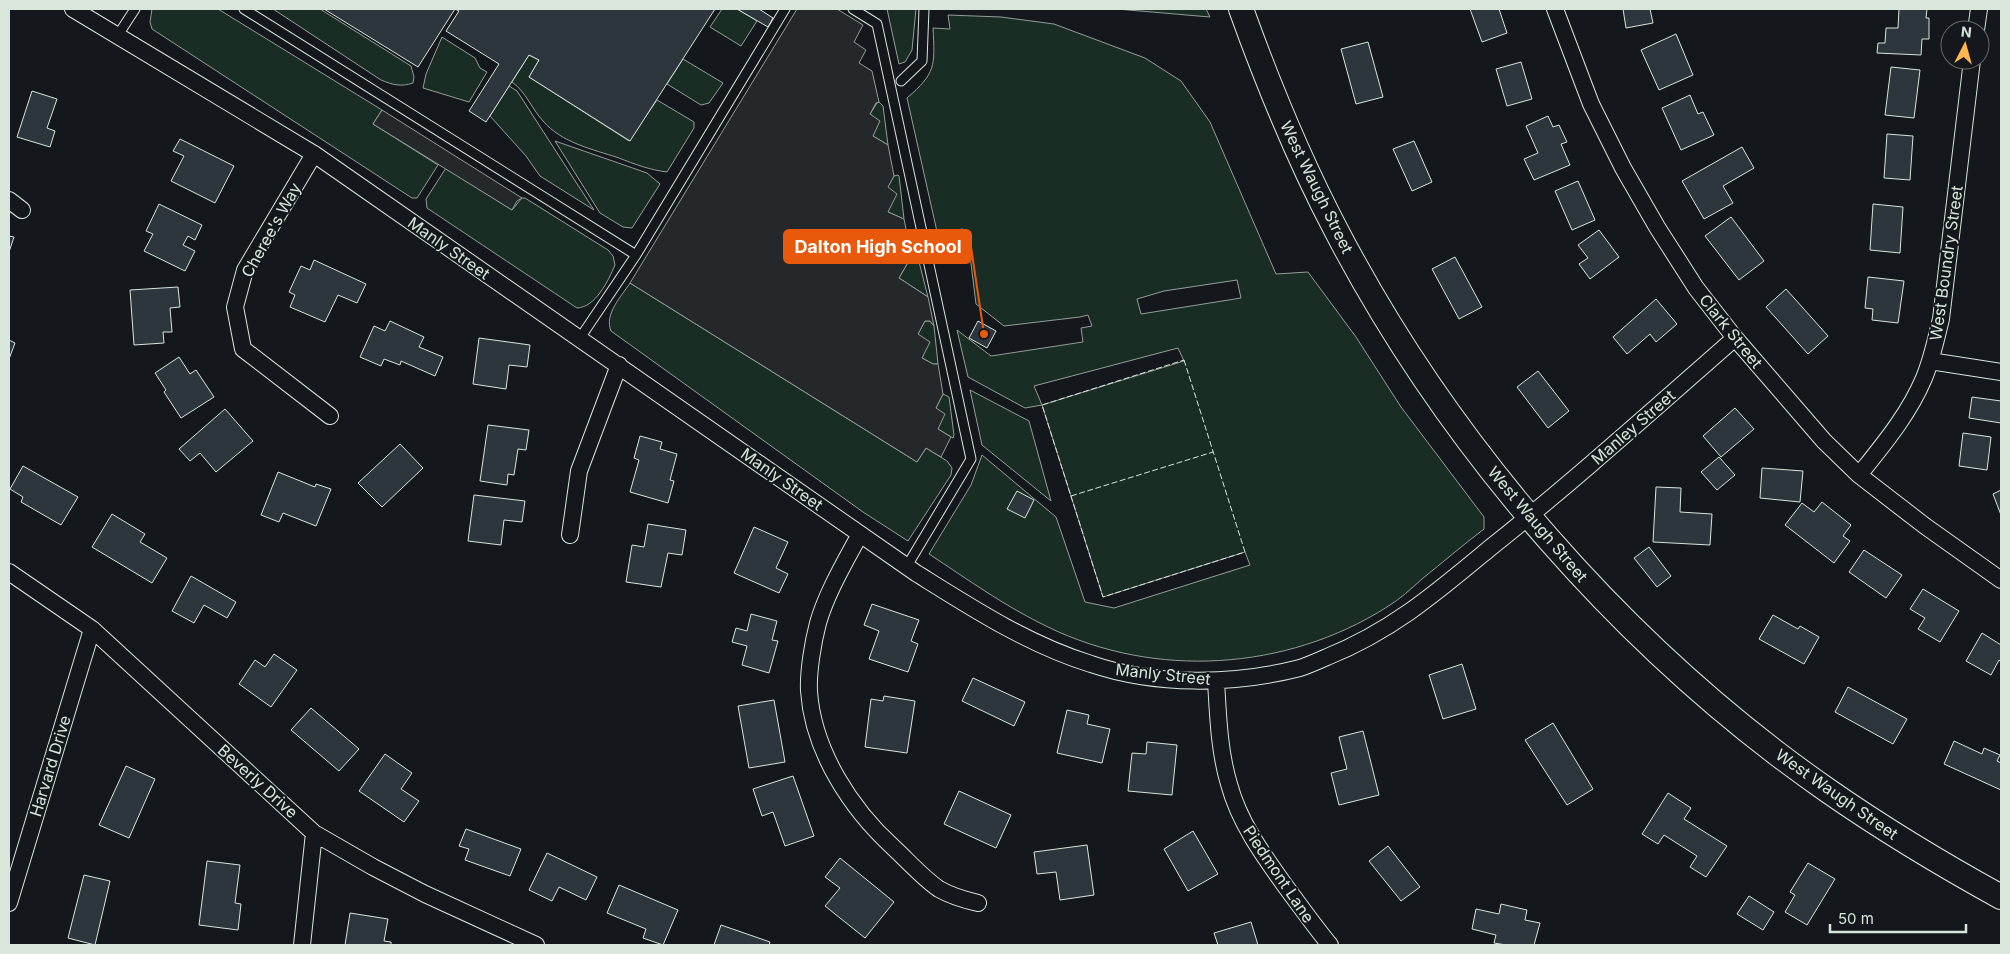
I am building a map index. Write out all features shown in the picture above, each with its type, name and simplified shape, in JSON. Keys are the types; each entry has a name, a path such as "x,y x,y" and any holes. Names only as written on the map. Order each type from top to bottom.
{"street":[{"name":"Manly Street","path":"73,9 314,154 907,566 998,624 1047,647 1091,664 1131,674 1182,680 1216,681 1301,668 1343,651 1377,633 1418,607 1530,516"},
{"name":"West Waugh Street","path":"1241,9 1276,104 1335,230 1412,360 1451,416 1530,516 1630,627 1686,679 1788,762 1892,834 2001,897"},
{"name":"Clark Street","path":"1555,9 1591,104 1623,168 1657,227 1696,288 1735,338 1824,441 1859,474 1925,526 2001,580"},
{"name":"West Boundry Street","path":"1859,474 1904,416 1923,380 1930,361 1940,318 1971,70"},
{"name":"Cheree's Way","path":"314,154 245,270 235,308 243,349 330,416"},
{"path":"9,200 22,210"},
{"name":"Manley Street","path":"1530,516 1735,338"},
{"path":"1930,361 2001,372"},
{"path":"570,535 579,472 619,365"},
{"path":"860,534 833,585 818,623 812,653 809,690 817,730 832,768 851,802 874,830 938,888 958,898 978,903"},
{"name":"Beverly Drive","path":"9,572 92,629 314,832 373,867 425,894 536,945"},
{"name":"Harvard Drive","path":"9,903 92,629"},
{"name":"Piedmont Lane","path":"1216,681 1220,730 1228,784 1245,824 1262,854 1316,929 1330,945"},
{"path":"302,945 314,832"}],"lane":[{"path":"118,35 135,9"},
{"path":"244,9 636,255"},
{"path":"580,338 636,255 785,9"},
{"path":"853,9 877,24 971,459 907,566"},
{"path":"901,81 922,61 924,9"}],"green space":[{"path":"152,9 218,9 382,110 373,124 438,165 417,198 412,198 152,29 150,22"},
{"path":"273,9 320,9 411,66 414,77 413,83 397,85 381,80"},
{"path":"722,9 737,9 757,21 741,46 710,27"},
{"path":"887,9 916,9 912,50 905,62 899,64"},
{"path":"1117,9 1206,9 1210,17"},
{"path":"948,15 1001,17 1054,24 1145,58 1181,81 1210,122 1276,274 1308,272 1356,337 1401,407 1484,517 1484,529 1396,601 1348,628 1306,644 1264,655 1220,661 1176,660 1132,655 1089,644 1048,627 1017,611 929,554 971,485 982,455 1056,517 1085,602 1114,608 1250,565 1245,552 1103,597 1042,405 1025,408 968,377 957,330 991,356 1083,342 1081,328 1092,326 1088,315 1004,326 976,304 967,231 962,229 938,236 907,98 924,82 932,68 934,51 933,28 950,29","holes":["1237,280 1241,298 1141,314 1137,299 1164,291","1178,348 1184,361 1042,405 1034,386"]},
{"path":"442,37 475,58 480,68 487,72 469,102 423,88 426,74"},
{"path":"529,55 539,60 529,77 629,141 657,100 694,122 694,128 667,172 642,167 588,148 568,140 551,129 512,82"},
{"path":"683,59 723,83 709,103 701,105 667,84"},
{"path":"509,86 517,91 594,210 540,176 526,156 490,116"},
{"path":"879,102 883,106 888,145 873,136 870,114"},
{"path":"555,141 647,173 660,184 632,228 623,227 600,213"},
{"path":"446,168 512,210 522,198 525,198 608,250 613,256 615,265 596,298 584,307 577,308 427,208 426,199"},
{"path":"898,175 904,219 888,212 887,188 894,176"},
{"path":"910,248 916,250 928,297 899,278 907,264 903,261"},
{"path":"630,283 917,462 926,448 947,461 952,468 951,475 908,541 863,512 611,331 609,325 612,312"},
{"path":"925,321 930,321 934,326 938,364 933,364 922,358 918,334"},
{"path":"970,390 1029,421 1051,501 982,445"},
{"path":"943,394 949,397 953,438 938,429 936,408"}],"shaded area":[{"path":"797,9 837,9 863,25 854,42 866,50 859,63 872,71 879,102 876,103 870,114 880,121 873,136 888,145 894,176 888,187 897,194 888,212 904,219 910,248 903,261 907,264 899,278 928,297 934,326 930,321 925,321 918,334 930,342 922,358 933,364 938,364 943,394 936,408 945,414 938,429 951,437 941,457 926,448 917,462 630,283"},
{"path":"382,110 522,198 517,201 512,210 373,124"}],"building":[{"path":"324,9 455,9 418,67"},
{"path":"455,9 715,9 630,141 529,77 539,60 529,55 486,122 469,111 499,64 446,31 459,11"},
{"path":"737,9 759,9 773,18 768,27"},
{"path":"1470,9 1499,9 1507,33 1482,42"},
{"path":"1623,9 1650,9 1653,23 1626,28"},
{"path":"1899,9 1927,9 1926,18 1929,18 1929,39 1922,39 1921,55 1877,53 1878,43 1885,43 1886,28 1898,28"},
{"path":"1676,34 1693,75 1659,90 1641,50"},
{"path":"1368,42 1383,97 1356,104 1341,49"},
{"path":"1521,62 1532,99 1507,106 1496,69"},
{"path":"1891,67 1920,70 1914,118 1885,115"},
{"path":"32,91 57,99 47,128 55,131 50,147 17,137"},
{"path":"1690,95 1698,114 1703,112 1714,135 1681,150 1662,108"},
{"path":"1548,116 1553,127 1559,125 1567,142 1561,144 1570,165 1534,180 1524,159 1538,153 1526,126"},
{"path":"1887,134 1913,136 1910,180 1884,178"},
{"path":"180,139 234,166 215,203 171,181 184,156 173,151"},
{"path":"1414,141 1432,182 1412,191 1393,149"},
{"path":"1742,147 1754,168 1723,186 1733,203 1704,219 1682,181"},
{"path":"1578,181 1595,220 1572,230 1555,191"},
{"path":"159,204 202,225 195,240 188,236 183,245 195,251 185,271 144,251 153,234 146,231"},
{"path":"1873,204 1903,207 1900,253 1870,250"},
{"path":"1731,217 1764,261 1739,280 1705,236"},
{"path":"1599,230 1619,257 1590,279 1579,264 1588,258 1578,245"},
{"path":"9,236 14,237 9,252"},
{"path":"1455,257 1482,307 1459,319 1432,269"},
{"path":"314,260 366,284 357,303 338,295 325,322 290,307 295,295 289,292 301,266 310,270"},
{"path":"1868,277 1904,281 1898,323 1872,320 1873,309 1865,308"},
{"path":"178,287 180,307 170,308 172,332 163,332 164,343 134,345 130,290"},
{"path":"1786,289 1828,336 1808,354 1766,307"},
{"path":"1656,299 1677,324 1656,342 1650,334 1627,354 1613,337"},
{"path":"390,321 424,337 419,347 443,357 435,376 401,361 400,365 384,359 381,366 360,357 374,326 385,331"},
{"path":"978,321 996,331 987,348 969,338"},
{"path":"479,338 530,345 527,367 509,365 506,389 473,384"},
{"path":"9,340 15,343 9,359"},
{"path":"179,357 190,374 196,370 214,397 181,418 164,392 166,390 155,373"},
{"path":"1538,371 1569,411 1548,428 1517,387"},
{"path":"1972,397 2001,401 2001,423 1969,418"},
{"path":"1735,408 1754,429 1721,457 1703,436"},
{"path":"225,409 253,441 216,472 200,453 190,461 179,449"},
{"path":"488,425 529,430 526,450 518,449 514,475 508,474 507,485 480,481"},
{"path":"1963,433 1991,437 1987,470 1959,466"},
{"path":"640,436 662,442 660,449 677,454 670,480 674,481 668,503 630,492 639,460 634,458"},
{"path":"400,444 423,468 382,507 358,483"},
{"path":"1719,457 1735,475 1717,490 1701,472"},
{"path":"23,466 78,497 61,525 21,502 23,497 10,489"},
{"path":"1762,468 1803,471 1800,502 1760,498"},
{"path":"278,472 315,487 316,484 331,489 316,526 283,513 279,522 261,515"},
{"path":"1656,487 1681,488 1680,512 1712,514 1710,545 1653,542"},
{"path":"2001,490 2001,515 1993,494"},
{"path":"1017,491 1034,500 1025,518 1007,509"},
{"path":"474,495 525,501 522,522 504,520 501,545 468,541"},
{"path":"1822,502 1851,525 1843,536 1850,541 1834,563 1785,525 1802,503 1814,512"},
{"path":"112,514 145,534 140,542 167,558 152,583 92,547"},
{"path":"648,524 686,530 682,555 668,553 661,587 626,582 632,545 644,547"},
{"path":"754,527 788,542 776,568 788,574 779,593 734,573"},
{"path":"1649,547 1671,576 1657,587 1634,558"},
{"path":"1864,550 1902,575 1886,598 1849,572"},
{"path":"191,576 236,602 227,618 204,605 194,623 172,611"},
{"path":"1923,589 1959,611 1940,642 1918,629 1925,618 1910,609"},
{"path":"872,604 919,620 911,641 918,644 908,672 869,659 879,631 864,625"},
{"path":"751,614 777,621 772,640 778,641 769,673 742,665 747,646 732,642 736,628 747,631"},
{"path":"1773,615 1798,629 1800,626 1819,637 1804,664 1759,639"},
{"path":"1982,633 2001,645 2001,662 1999,660 1991,675 1966,661"},
{"path":"274,654 297,670 271,707 239,684 255,660 265,667"},
{"path":"1462,664 1476,709 1443,719 1429,675"},
{"path":"973,678 1025,702 1014,726 962,701"},
{"path":"1848,687 1907,719 1893,744 1835,712"},
{"path":"884,696 915,701 907,753 865,747 871,699 883,701"},
{"path":"774,700 785,762 749,768 738,706"},
{"path":"311,708 359,749 339,771 291,730"},
{"path":"1067,710 1089,715 1087,724 1110,729 1102,763 1057,753"},
{"path":"1553,723 1593,789 1567,805 1525,740"},
{"path":"1363,731 1379,795 1339,805 1331,773 1347,769 1339,737"},
{"path":"1954,741 1982,754 1984,748 2000,755 1997,761 2001,763 2001,790 1944,764"},
{"path":"1147,742 1177,745 1172,795 1128,791 1132,753 1146,754"},
{"path":"385,754 412,773 401,789 419,801 404,822 359,791"},
{"path":"126,766 155,779 129,838 99,825"},
{"path":"793,776 814,836 785,846 773,812 762,816 753,789"},
{"path":"959,791 1011,815 996,848 944,824"},
{"path":"1668,793 1691,808 1684,819 1727,846 1706,877 1690,867 1697,856 1664,835 1658,844 1642,834"},
{"path":"466,829 521,849 510,876 465,860 469,849 459,846"},
{"path":"1193,831 1218,874 1188,891 1164,849"},
{"path":"1087,845 1094,895 1060,900 1056,872 1037,874 1034,852"},
{"path":"1388,846 1420,887 1401,901 1369,861"},
{"path":"547,853 597,877 586,900 559,887 552,901 529,890"},
{"path":"840,858 894,902 865,938 825,906 840,888 825,877"},
{"path":"207,861 240,865 235,903 241,904 238,930 199,925"},
{"path":"1808,863 1835,879 1807,925 1785,912 1795,895 1790,892"},
{"path":"84,875 110,881 95,945 68,938"},
{"path":"619,885 678,910 663,945 643,938 646,929 607,913"},
{"path":"1749,896 1774,912 1763,930 1737,914"},
{"path":"1501,904 1527,910 1525,920 1540,923 1534,945 1494,943 1496,935 1472,929 1476,909 1499,914"},
{"path":"350,913 388,919 384,941 391,942 391,945 345,945"},
{"path":"1251,922 1258,945 1218,945 1214,933"},
{"path":"721,925 770,942 769,945 714,945"}],"fence":[{"path":"1184,360 1245,552 1103,597 1042,405 1184,360"},
{"path":"1071,496 1213,452"}],"place":[{"name":"Dalton High School","path":"984,334"}]}
